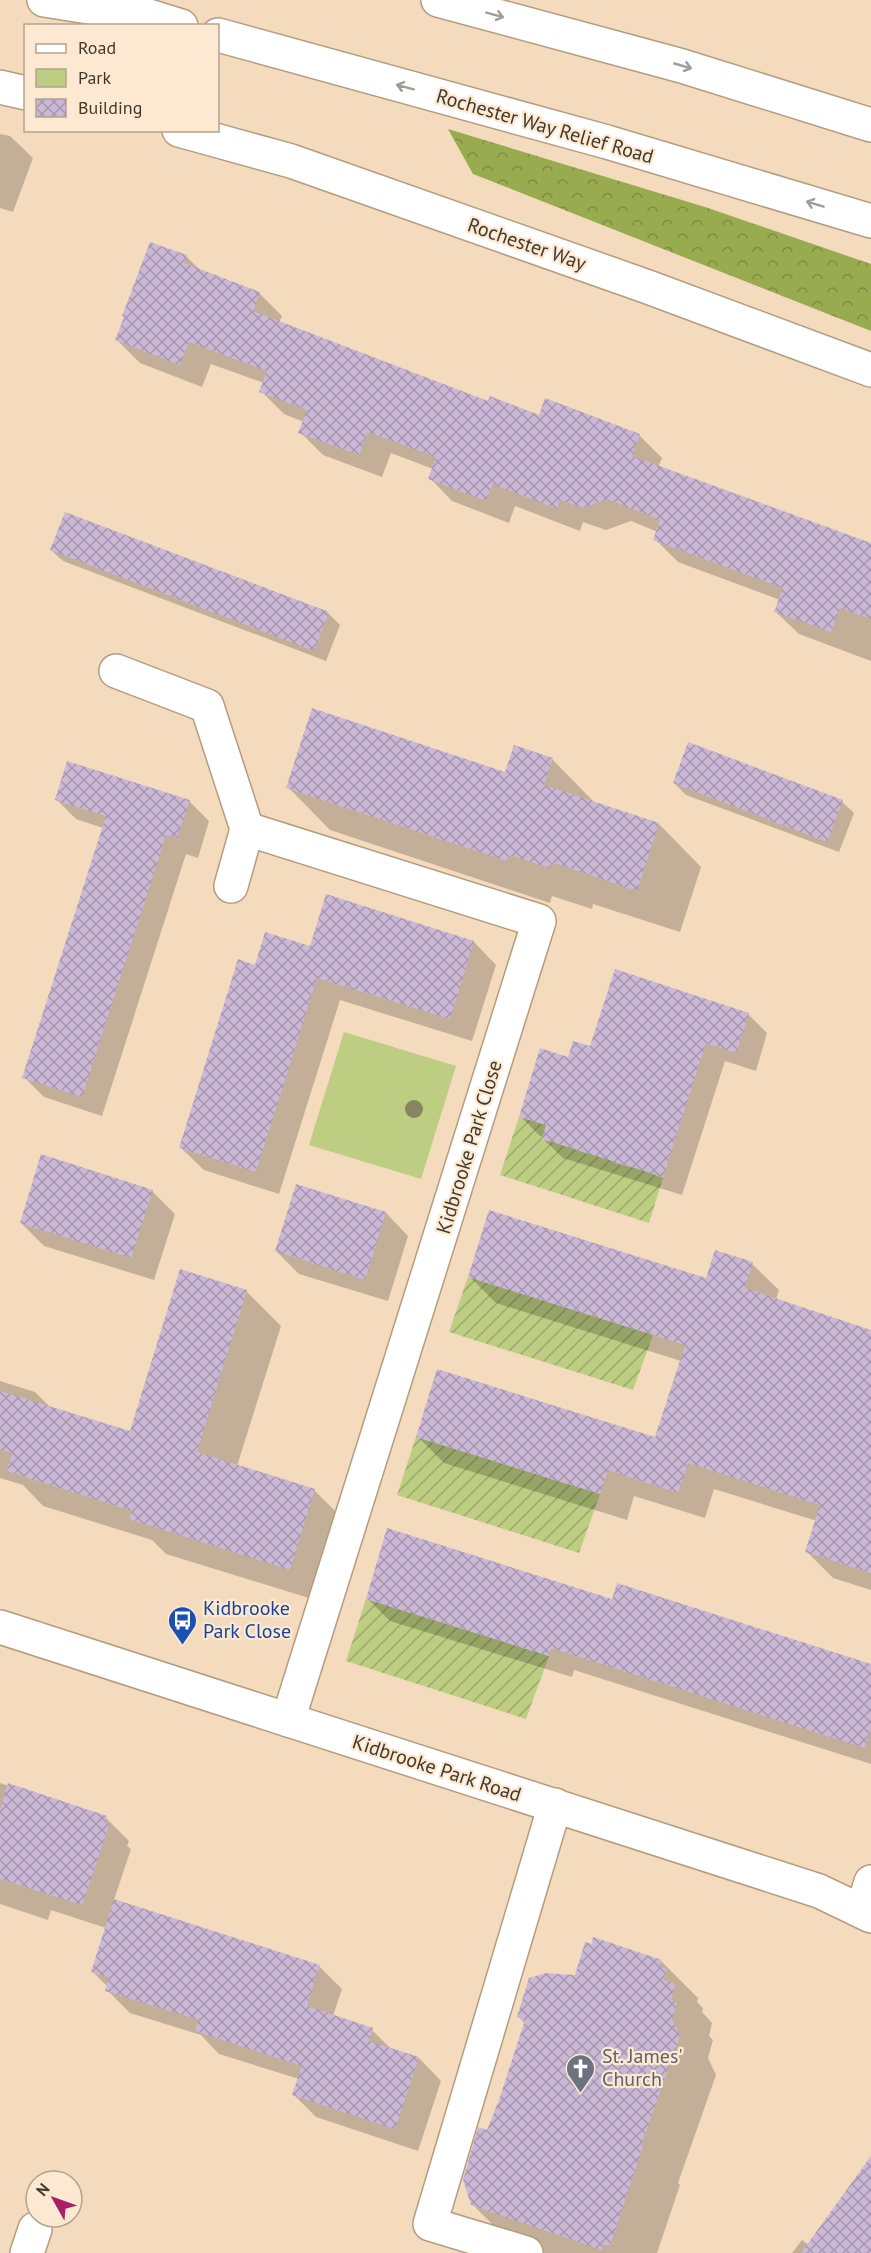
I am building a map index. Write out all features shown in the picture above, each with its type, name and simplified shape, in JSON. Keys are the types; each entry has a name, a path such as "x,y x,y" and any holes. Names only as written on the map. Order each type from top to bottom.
{"main road":[{"path":"44,0 146,16"},
{"path":"99,0 175,24"},
{"path":"438,0 682,66 871,125"},
{"name":"Rochester Way Relief Road","path":"219,35 607,142 871,220"},
{"path":"0,87 24,93"},
{"name":"Rochester Way","path":"186,132 291,161 648,287 871,370"},
{"path":"116,671 207,706 248,829 231,886"},
{"name":"Kidbrooke Park Close","path":"248,829 539,921 288,1720"},
{"name":"Kidbrooke Park Road","path":"0,1627 819,1891 868,1903"},
{"path":"526,2253 430,2224 555,1805"}],"green space":[{"path":"448,129 705,207 871,264 871,331 473,174"},
{"path":"344,1032 456,1066 421,1179 309,1145"},
{"path":"519,1117 546,1125 542,1140 551,1142 556,1129 583,1138 579,1151 588,1154 593,1140 619,1149 615,1163 626,1166 630,1152 656,1160 652,1174 663,1178 649,1223 500,1175"},
{"path":"468,1277 653,1335 633,1390 449,1332"},
{"path":"416,1437 600,1494 579,1553 397,1495"},
{"path":"366,1599 549,1656 526,1719 346,1661"}],"building":[{"path":"150,242 187,255 184,263 260,292 253,311 488,401 490,396 539,415 545,398 640,434 632,456 871,543 871,619 840,608 831,632 774,612 783,588 653,540 660,520 607,499 583,508 560,500 557,509 493,484 486,501 428,479 436,457 368,432 359,455 298,433 307,410 259,392 267,371 189,342 180,365 115,340"},
{"path":"65,512 329,612 314,651 50,550"},
{"path":"312,708 505,772 514,745 553,758 544,785 659,823 637,891 551,862 549,868 510,855 507,861 286,788"},
{"path":"688,742 843,800 827,842 673,783"},
{"path":"67,761 190,800 177,838 166,835 82,1097 22,1078 106,816 55,800"},
{"path":"326,894 474,941 450,1019 317,978 256,1172 179,1148 238,959 255,965 265,932 310,946"},
{"path":"615,969 749,1013 736,1053 706,1043 663,1177 542,1139 546,1125 519,1117 540,1048 568,1057 573,1041 590,1046"},
{"path":"41,1154 153,1190 131,1258 20,1223"},
{"path":"296,1184 386,1212 365,1280 275,1251"},
{"path":"489,1210 706,1278 715,1250 753,1262 745,1288 871,1330 871,1573 805,1552 820,1505 688,1463 678,1493 608,1470 600,1494 416,1437 437,1369 655,1437 685,1345 468,1277"},
{"path":"180,1269 247,1290 197,1452 315,1489 290,1570 129,1519 132,1511 7,1471 12,1453 0,1449 0,1391 130,1431"},
{"path":"387,1528 612,1599 617,1583 871,1664 871,1728 865,1748 551,1648 549,1656 366,1599"},
{"path":"8,1783 107,1816 105,1823 109,1825 82,1905 0,1879 0,1811"},
{"path":"114,1899 320,1965 307,2006 373,2028 369,2041 419,2057 395,2129 292,2095 302,2066 195,2031 199,2020 105,1991 109,1977 91,1972"},
{"name":"St. James' Church","path":"593,1937 662,1960 659,1966 667,1969 663,1980 676,1984 671,2000 677,2002 672,2019 680,2036 641,2145 643,2146 610,2246 604,2244 602,2250 471,2205 463,2180 478,2127 487,2130 499,2100 525,2020 517,2017 529,1978 546,1973 575,1975 585,1942 592,1944"},
{"path":"871,2156 871,2253 801,2253"}],"place":[{"name":"Kidbrooke Park Close","path":"182,1646"},
{"name":"St. James' Church","path":"581,2094"}]}
